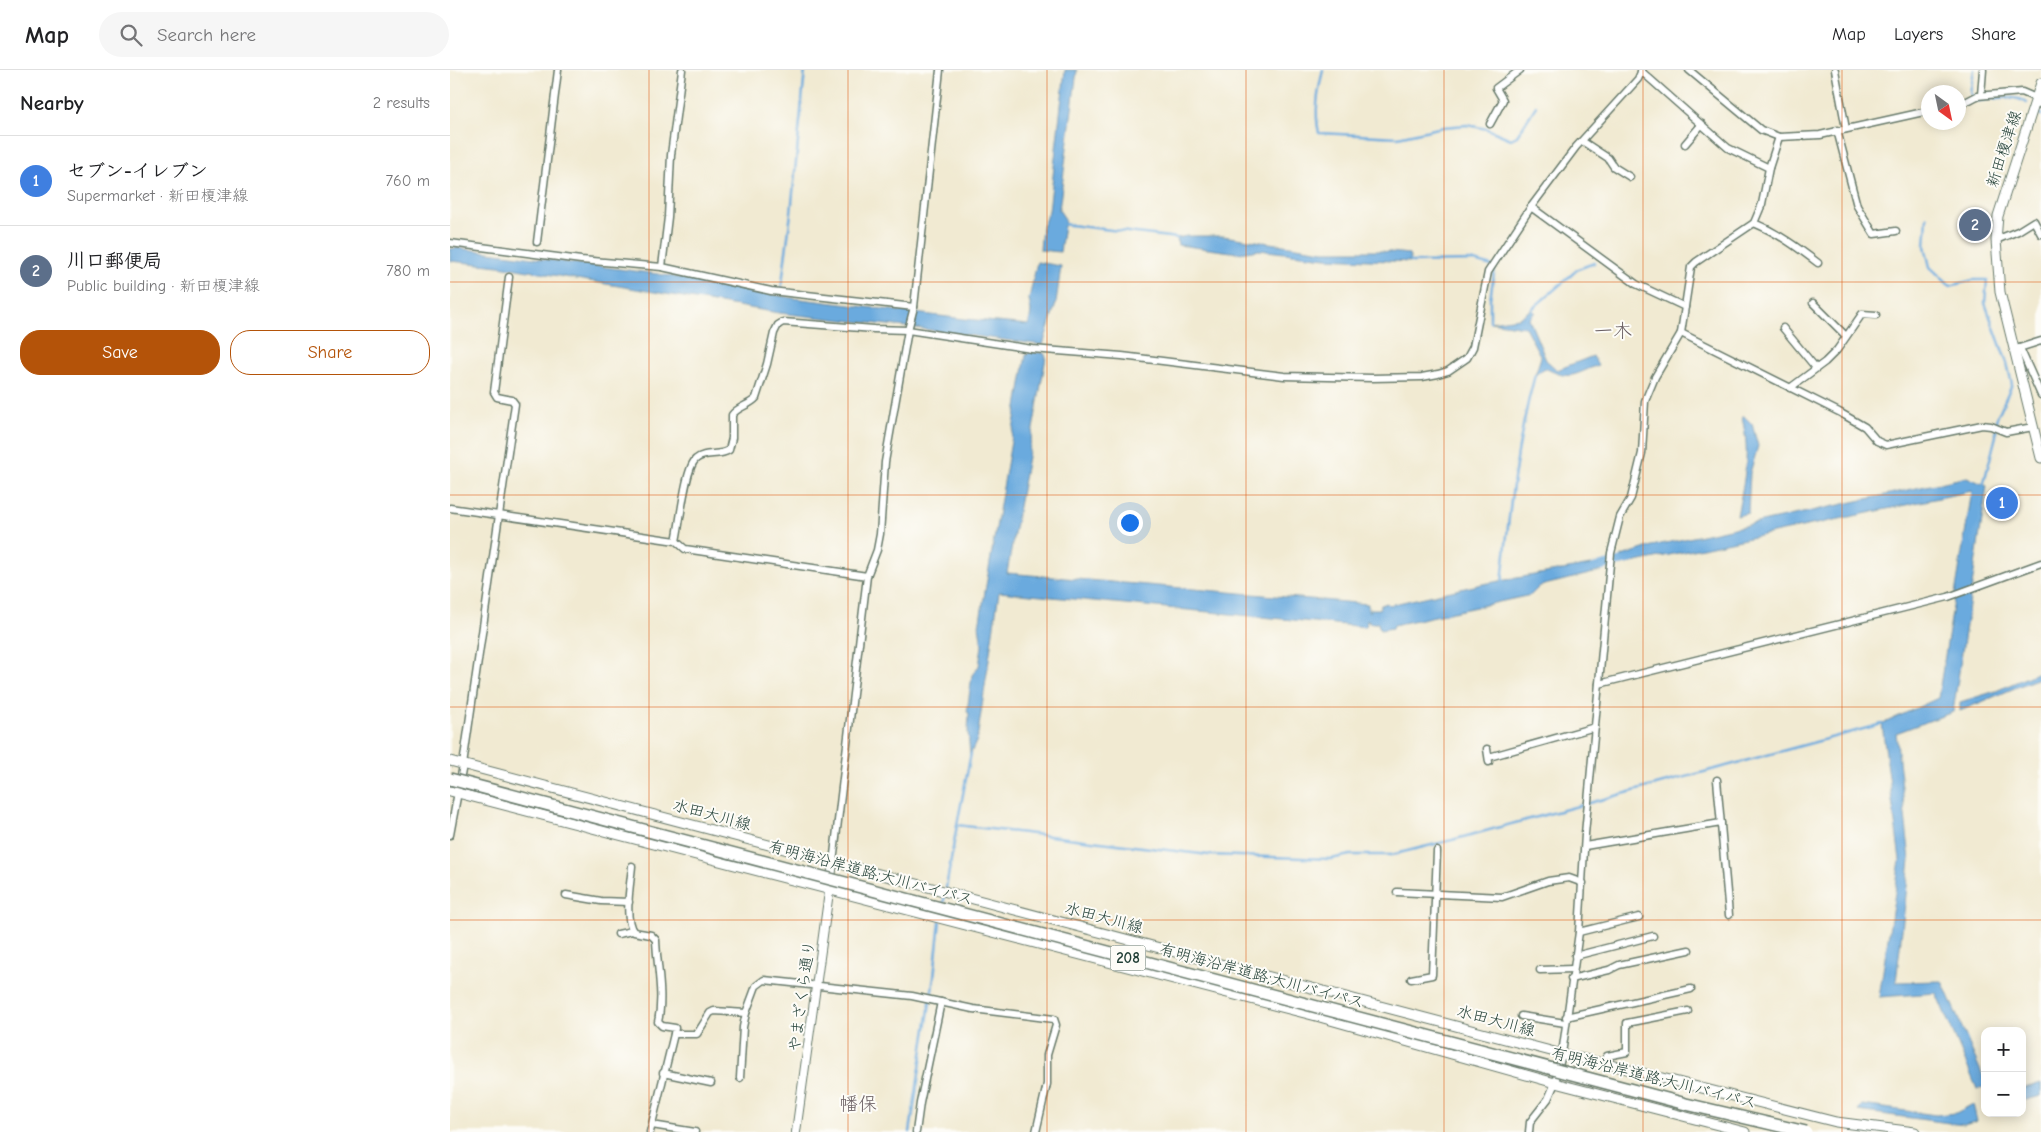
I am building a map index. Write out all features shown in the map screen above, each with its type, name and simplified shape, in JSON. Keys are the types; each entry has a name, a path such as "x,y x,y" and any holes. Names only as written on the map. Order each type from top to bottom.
{"highway":[{"name":"有明海沿岸道路;大川バイパス","path":"450,780 1611,1090 1785,1132"},
{"name":"有明海沿岸道路;大川バイパス","path":"450,780 1686,1104 1806,1132"}],"main road":[{"name":"新田榎津線","path":"2041,83 2038,102 1998,216 1996,240 2000,292 2017,349 2033,427 2039,439 2041,458"},
{"name":"水田大川線","path":"450,761 1562,1054 1836,1122 1915,1132"},
{"path":"454,792 1316,1016 1555,1083 1745,1132"}],"street":[{"path":"538,242 558,70"},
{"path":"662,267 682,70"},
{"path":"833,863 868,576 877,550 880,534 885,462 913,309 940,70"},
{"path":"1490,124 1502,100 1496,88 1520,70"},
{"path":"1689,70 1762,130 1779,138 1803,137 1921,113"},
{"path":"1835,70 1846,129"},
{"path":"1976,96 1983,70"},
{"path":"676,541 691,465 701,456 729,450 732,438 732,415 738,408 756,398 767,364 774,333 778,325 786,322 821,326 908,329 1032,349 1122,356 1284,376 1397,377 1438,374 1459,366 1467,358 1473,347 1488,272 1531,207 1576,147 1638,80 1642,71 1728,148 1769,168"},
{"path":"1966,102 1976,96 2022,92 2038,102"},
{"path":"1684,144 1702,124"},
{"path":"1837,130 1860,212 1874,234 1896,231"},
{"path":"1529,1132 1530,1122 1548,1100 1555,1083 1562,1054 1579,932 1588,800 1611,553 1620,516 1631,498 1642,453 1645,402 1655,377 1681,333 1690,272 1696,262 1754,223 1762,204 1769,168 1779,138"},
{"path":"1582,141 1608,158 1614,167 1630,177"},
{"path":"1531,207 1636,284 1685,307"},
{"path":"1996,240 2018,231 2034,221 2041,234"},
{"path":"1754,223 1779,235 1818,263"},
{"path":"450,243 572,259 662,267 770,291 913,309"},
{"path":"450,835 454,792 463,765 515,404 512,400 497,397 494,392 509,277"},
{"path":"1813,303 1846,336"},
{"path":"1790,388 1837,350 1862,314 1876,315"},
{"path":"1784,328 1816,368"},
{"path":"1681,333 1865,427 1877,441 1886,445 1982,425 1991,426 2001,432 2014,432 2033,427"},
{"path":"2041,341 2017,349 2041,395"},
{"path":"450,508 676,541 686,549 868,576"},
{"path":"1599,684 1954,596 2041,562"},
{"path":"1487,749 1489,760 1595,727"},
{"path":"1718,780 1729,915"},
{"path":"1585,846 1721,823"},
{"path":"1411,979 1432,975 1437,850"},
{"name":"やまざくら通り","path":"796,1132 833,863"},
{"path":"632,866 629,902 630,926 632,930"},
{"path":"1397,892 1502,898 1548,881 1569,878 1583,883"},
{"path":"566,895 601,901 629,902"},
{"path":"1579,932 1639,917"},
{"path":"618,934 632,930 651,935 656,940 661,995 658,1022 662,1026 675,1028 654,1108 650,1132"},
{"path":"1575,956 1653,936"},
{"path":"1571,980 1609,970 1619,965 1689,950"},
{"path":"1540,970 1573,969"},
{"path":"740,1078 743,1027 746,1012 756,986 764,980 923,998 973,1009 1054,1019 1047,1055 1046,1084 1036,1132"},
{"path":"1521,1016 1566,1020 1692,989"},
{"path":"916,1132 920,1102 941,1002"},
{"path":"674,1034 697,1034 710,1013 714,1011 746,1012"},
{"path":"1603,1063 1607,1056 1627,1052 1627,1023 1688,1011"},
{"path":"663,1073 711,1082"},
{"path":"652,1125 695,1132"}],"water":[{"path":"1065,70 1077,70 1059,210 1065,219 1060,252 1040,250 1042,227 1049,211"},
{"path":"1187,236 1223,236 1323,251 1381,251 1409,254 1411,262 1326,258 1259,250 1239,253 1178,245 1177,238"},
{"path":"457,248 658,274 793,298 1029,325 1031,311 1029,299 1037,262 1061,266 1056,303 1043,345 779,313 499,266 450,261 450,249"},
{"path":"1532,309 1535,312 1529,319 1546,360 1557,370 1593,356 1598,365 1572,375 1560,374 1545,368 1535,375 1541,357 1525,327 1490,322 1519,318"},
{"path":"1030,352 1044,353 1046,357 1007,573 1368,604 1368,611 1370,612 1370,609 1379,609 1381,605 1387,603 1389,605 1483,584 1602,563 1602,571 1540,586 1531,595 1394,625 1393,628 1380,630 1378,623 1369,623 1369,620 1367,620 1366,627 999,592 977,740 970,755 969,713 967,712 972,675 979,666 982,645 979,626 1026,355"},
{"path":"1744,416 1752,424 1758,446 1750,473 1748,513 1737,516 1746,467 1745,431 1742,418"},
{"path":"1967,477 1987,486 1953,712 1896,733 1910,860 1896,982 1942,981 1981,1072 1981,1088 1977,1089 1936,993 1879,997 1900,860 1882,724 1938,698 1972,491 1622,565 1622,556 1652,546"},
{"path":"2041,671 2041,677 1960,711 1960,702 1996,691"},
{"path":"2041,1083 2041,1096 2026,1100 2026,1088"},
{"path":"1973,1104 1977,1121 1964,1125 1858,1111 1862,1105 1936,1115 1956,1113"}],"waterway":[{"path":"781,291 791,213 805,70"},
{"path":"1323,70 1317,109 1319,133 1398,137 1443,127 1467,125 1487,129 1511,139 1517,136 1536,106"},
{"path":"1974,70 1970,93 1977,101 2009,97 2027,103"},
{"path":"1927,217 1925,246 1930,267 1950,286 1973,280 1987,280 1985,303 2007,363 2012,384 1996,420 1996,436 1983,486"},
{"path":"1062,224 1177,238"},
{"path":"1411,262 1474,261 1495,267 1490,299 1490,322"},
{"path":"1532,309 1578,269 1594,263"},
{"path":"1502,583 1518,452 1535,375"},
{"path":"1594,568 1632,559"},
{"path":"971,753 957,825 1209,855 1331,859 1350,855 1391,855 1882,724"},
{"path":"946,888 957,825"},
{"path":"943,906 945,894"},
{"path":"910,1132 934,977 940,921"}],"place":[{"name":"川口郵便局","path":"1975,225"},
{"name":"セブン-イレブン","path":"2002,503"}],"district":[{"name":"一木","path":"1613,331"},
{"name":"幡保","path":"858,1104"}]}
